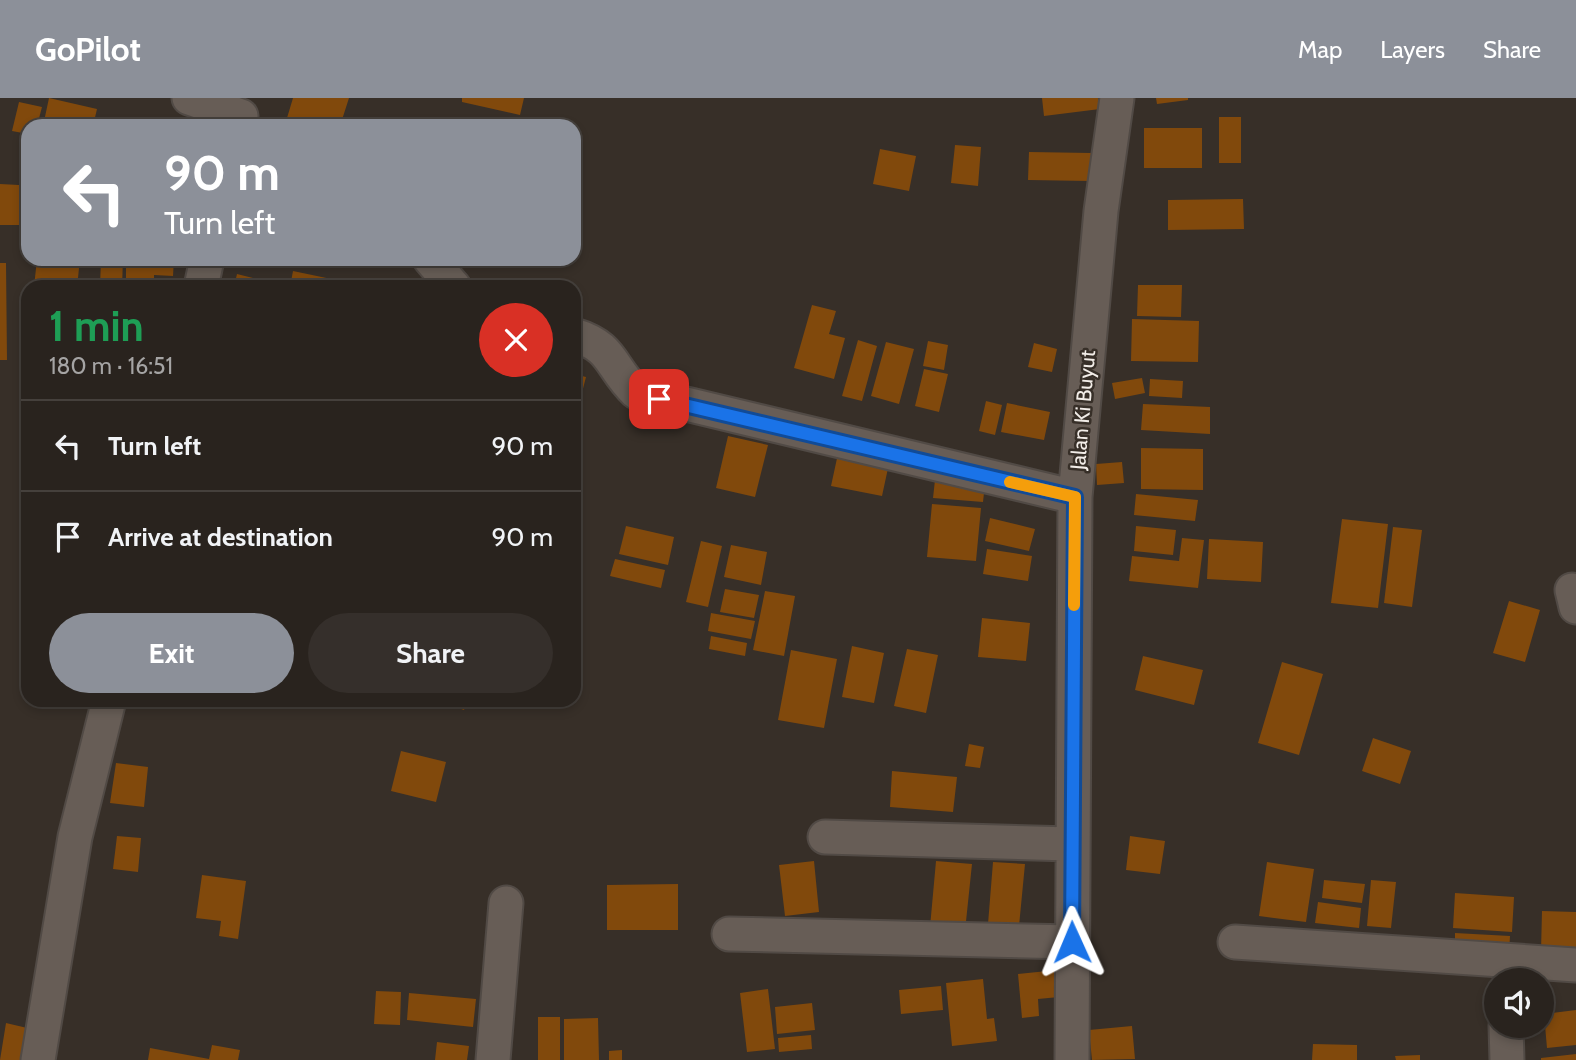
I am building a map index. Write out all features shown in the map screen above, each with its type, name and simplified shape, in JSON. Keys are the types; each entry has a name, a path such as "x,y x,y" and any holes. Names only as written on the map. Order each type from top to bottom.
{"street":[{"path":"189,98 243,113"},
{"name":"Jalan Ki Buyut","path":"1072,1060 1071,844 1075,497 1101,211 1117,98"},
{"path":"436,266 448,280"},
{"path":"581,337 594,341 610,355 622,378 636,392 1075,497"},
{"path":"38,1060 75,837 107,707"},
{"path":"825,837 1071,844"},
{"path":"493,1060 506,903"},
{"path":"729,934 1072,942"},
{"path":"1234,942 1484,969"},
{"path":"1540,968 1576,965"},
{"path":"1506,1038 1507,1060"}],"building":[{"path":"49,98 97,109 95,119 44,119"},
{"path":"293,98 349,98 342,119 287,118"},
{"path":"462,98 524,98 520,115 462,102"},
{"path":"1042,98 1098,98 1100,109 1044,116"},
{"path":"1156,98 1188,98 1188,100 1157,104"},
{"path":"19,102 42,107 39,119 21,119 21,133 12,131"},
{"path":"1219,117 1241,117 1241,163 1219,163"},
{"path":"1144,128 1202,128 1202,168 1144,168"},
{"path":"955,145 981,147 978,186 951,183"},
{"path":"880,149 916,156 909,191 873,184"},
{"path":"1029,152 1091,153 1090,181 1028,180"},
{"path":"0,184 19,185 19,225 0,225"},
{"path":"1243,199 1244,229 1168,230 1168,200"},
{"path":"0,263 6,263 7,360 0,360"},
{"path":"36,266 79,266 78,280 35,280"},
{"path":"101,266 123,266 122,280 100,280"},
{"path":"126,266 174,266 173,276 154,275 154,280 126,280"},
{"path":"293,271 336,280 291,280"},
{"path":"237,274 261,280 236,280"},
{"path":"1138,285 1182,285 1181,317 1137,316"},
{"path":"812,305 836,311 829,334 845,338 834,379 794,368"},
{"path":"1132,319 1199,321 1198,362 1131,361"},
{"path":"858,340 877,346 862,401 842,396"},
{"path":"928,341 948,345 944,370 923,366"},
{"path":"886,342 914,349 899,404 871,396"},
{"path":"1034,343 1057,349 1052,372 1028,367"},
{"path":"924,369 948,374 939,412 915,406"},
{"path":"581,376 586,377 581,397"},
{"path":"1142,378 1145,393 1115,399 1112,383"},
{"path":"1150,379 1183,381 1182,398 1149,396"},
{"path":"986,401 1002,405 995,435 979,431"},
{"path":"1007,403 1050,412 1044,440 1001,432"},
{"path":"1143,404 1210,407 1210,434 1141,430"},
{"path":"728,436 768,445 755,497 716,488"},
{"path":"1141,448 1203,449 1203,490 1141,489"},
{"path":"839,449 890,459 882,496 831,486"},
{"path":"1122,462 1124,483 1097,485 1096,464"},
{"path":"935,480 985,484 983,502 933,498"},
{"path":"1136,494 1198,500 1195,521 1134,515"},
{"path":"932,504 981,508 976,561 927,557"},
{"path":"990,518 1035,529 1029,551 985,541"},
{"path":"1342,519 1388,524 1378,608 1331,603"},
{"path":"626,526 674,537 668,565 619,554"},
{"path":"1136,526 1176,530 1173,555 1134,551"},
{"path":"1393,527 1422,530 1412,607 1384,603"},
{"path":"1182,538 1204,540 1198,588 1129,581 1132,556 1179,561"},
{"path":"1209,539 1263,542 1261,582 1207,579"},
{"path":"701,541 722,546 708,607 686,602"},
{"path":"731,545 767,552 761,585 724,577"},
{"path":"987,549 1032,556 1028,581 983,574"},
{"path":"615,559 665,570 661,588 610,576"},
{"path":"725,589 759,595 754,618 720,612"},
{"path":"765,591 795,596 784,656 753,650"},
{"path":"1509,601 1540,610 1525,662 1493,653"},
{"path":"711,613 755,621 751,639 708,631"},
{"path":"982,618 1030,623 1026,661 978,657"},
{"path":"711,636 747,643 745,656 709,649"},
{"path":"852,646 884,653 874,703 842,697"},
{"path":"907,649 938,655 926,713 894,706"},
{"path":"791,650 837,659 824,728 778,720"},
{"path":"1143,656 1203,670 1194,705 1135,690"},
{"path":"1282,662 1323,674 1299,755 1258,743"},
{"path":"1373,738 1411,751 1400,784 1362,771"},
{"path":"969,744 984,747 980,768 965,766"},
{"path":"401,751 446,762 436,802 391,791"},
{"path":"116,763 148,767 144,807 110,803"},
{"path":"892,771 957,777 953,812 890,807"},
{"path":"117,836 141,838 138,872 113,869"},
{"path":"1130,836 1165,841 1160,874 1126,870"},
{"path":"814,861 819,912 785,916 779,865"},
{"path":"936,861 972,864 965,931 930,927"},
{"path":"993,862 1025,864 1019,926 988,924"},
{"path":"1267,862 1314,869 1306,922 1259,916"},
{"path":"202,875 246,881 238,939 219,936 221,921 196,918"},
{"path":"1324,880 1365,884 1362,903 1322,898"},
{"path":"1371,880 1396,882 1391,928 1367,926"},
{"path":"678,884 678,930 607,930 607,885"},
{"path":"1455,893 1514,897 1512,932 1453,928"},
{"path":"1318,902 1361,908 1359,928 1315,923"},
{"path":"1542,911 1576,912 1576,952 1541,951"},
{"path":"1455,933 1510,936 1509,953 1455,951"},
{"path":"1057,970 1059,997 1038,999 1039,1016 1022,1018 1018,974"},
{"path":"983,979 987,1019 994,1018 997,1041 952,1046 946,983"},
{"path":"941,986 943,1010 901,1014 899,990"},
{"path":"768,989 775,1049 747,1052 740,993"},
{"path":"376,991 401,992 400,1025 374,1024"},
{"path":"409,993 476,999 473,1027 407,1020"},
{"path":"812,1003 815,1030 777,1034 775,1007"},
{"path":"1576,1010 1576,1045 1547,1048 1546,1038 1554,1038 1554,1013"},
{"path":"538,1017 560,1017 560,1060 538,1060"},
{"path":"598,1018 599,1060 564,1060 564,1019"},
{"path":"6,1023 40,1031 33,1060 0,1060"},
{"path":"1132,1026 1135,1059 1092,1060 1089,1030"},
{"path":"811,1035 812,1049 779,1052 778,1038"},
{"path":"437,1042 469,1046 467,1060 435,1060"},
{"path":"1313,1044 1357,1045 1357,1060 1312,1060"},
{"path":"212,1045 240,1050 238,1060 148,1060 150,1048 209,1059"},
{"path":"622,1050 622,1060 609,1060 609,1051"},
{"path":"1576,1054 1576,1060 1541,1060 1541,1058"},
{"path":"1420,1055 1420,1060 1396,1060 1395,1056"}],"slow traffic":[{"path":"1010,482 1075,497 1074,605"}],"route":[{"path":"659,399 1075,497 1072,942"}]}
